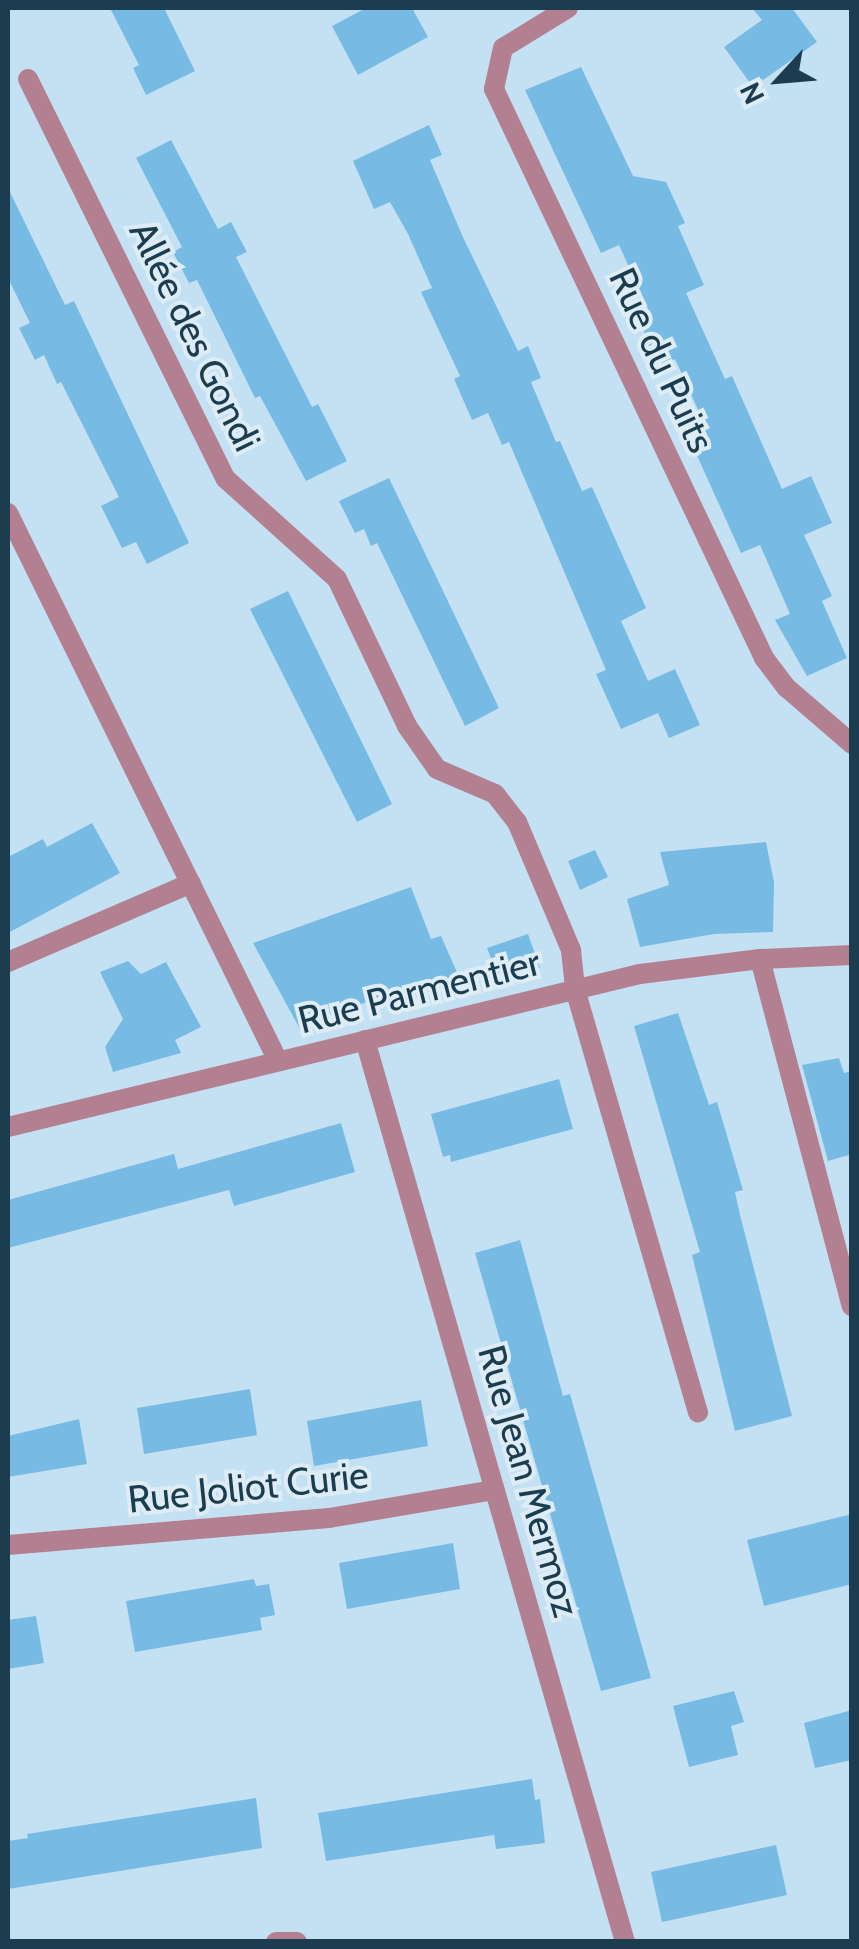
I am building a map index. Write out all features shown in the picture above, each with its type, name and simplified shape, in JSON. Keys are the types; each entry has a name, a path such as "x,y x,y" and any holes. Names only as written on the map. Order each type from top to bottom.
{"street":[{"name":"Rue du Puits","path":"568,8 503,48 494,89 764,658 787,688 852,744"},
{"name":"Allée des Gondi","path":"28,80 226,478 337,579 407,726 437,769 496,794 516,822 570,950 574,989 698,1413"},
{"path":"8,513 278,1061"},
{"path":"8,962 191,883"},
{"name":"Rue Parmentier","path":"8,1127 640,974 760,959 852,955"},
{"path":"760,959 852,1306"},
{"name":"Rue Jean Mermoz","path":"365,1040 625,1942"},
{"name":"Rue Joliot Curie","path":"8,1544 329,1518 495,1490"},
{"path":"276,1942 297,1942"}],"building":[{"path":"110,8 164,8 195,71 146,95 133,68 139,65"},
{"path":"366,8 412,8 428,37 358,75 332,26"},
{"path":"752,8 792,8 817,42 753,87 724,47 762,20"},
{"path":"581,67 633,176 666,182 685,223 678,226 704,285 686,293 725,379 732,376 782,489 811,476 832,523 804,535 832,596 822,601 847,658 807,676 775,620 790,614 760,545 741,553 690,440 700,436 692,416 699,412 675,359 657,368 638,314 648,309 619,245 601,253 525,90"},
{"path":"429,125 442,155 430,160 462,235 518,351 528,346 541,378 531,382 556,442 560,441 582,491 592,487 646,608 621,621 648,681 675,669 700,725 669,738 658,713 621,729 596,674 606,670 509,442 502,445 488,413 472,420 454,379 460,376 421,292 432,288 408,234 390,202 374,209 353,161"},
{"path":"171,140 218,229 231,222 247,252 236,257 312,407 318,404 347,461 306,481 260,396 255,398 197,280 189,283 173,252 182,247 136,158"},
{"path":"8,188 65,305 74,301 189,543 147,564 136,542 122,548 101,506 119,497 61,382 57,384 44,355 35,360 19,328 30,323 8,278"},
{"path":"389,478 499,708 465,726 377,543 371,546 364,529 355,533 339,501"},
{"path":"288,591 392,804 357,822 250,609"},
{"path":"92,823 120,873 8,933 8,857 43,839 47,847"},
{"path":"766,842 774,882 773,932 714,934 640,947 627,899 669,885 660,852"},
{"path":"595,850 608,877 580,890 568,861"},
{"path":"411,887 431,939 441,936 460,979 409,1000 383,1004 379,997 300,1029 253,943"},
{"path":"528,934 540,968 500,982 487,948"},
{"path":"128,961 141,974 166,962 201,1027 175,1040 181,1053 113,1072 105,1047 123,1019 100,972"},
{"path":"678,1013 709,1105 717,1102 743,1190 735,1192 792,1416 735,1431 692,1255 700,1252 634,1026"},
{"path":"839,1058 844,1073 852,1071 852,1154 828,1161 802,1065"},
{"path":"559,1079 573,1129 451,1162 450,1155 443,1157 431,1114"},
{"path":"341,1123 355,1172 234,1206 229,1190 8,1248 8,1200 174,1154 178,1169"},
{"path":"520,1240 563,1396 570,1394 651,1678 601,1691 475,1253"},
{"path":"250,1389 257,1435 144,1454 137,1408"},
{"path":"421,1400 428,1446 314,1466 307,1421"},
{"path":"79,1419 87,1464 8,1477 8,1436"},
{"path":"852,1514 852,1584 764,1606 747,1540"},
{"path":"453,1543 460,1589 347,1609 339,1563"},
{"path":"254,1579 256,1586 269,1584 275,1615 260,1618 262,1630 135,1652 126,1601"},
{"path":"36,1616 44,1663 8,1669 8,1620"},
{"path":"734,1691 744,1722 731,1726 738,1755 689,1767 673,1706"},
{"path":"852,1710 852,1760 815,1768 804,1723"},
{"path":"532,1779 535,1800 540,1799 545,1843 496,1849 494,1835 326,1861 318,1813"},
{"path":"256,1798 262,1848 8,1889 8,1841 28,1838 27,1834"},
{"path":"776,1845 787,1895 662,1922 651,1872"}]}
